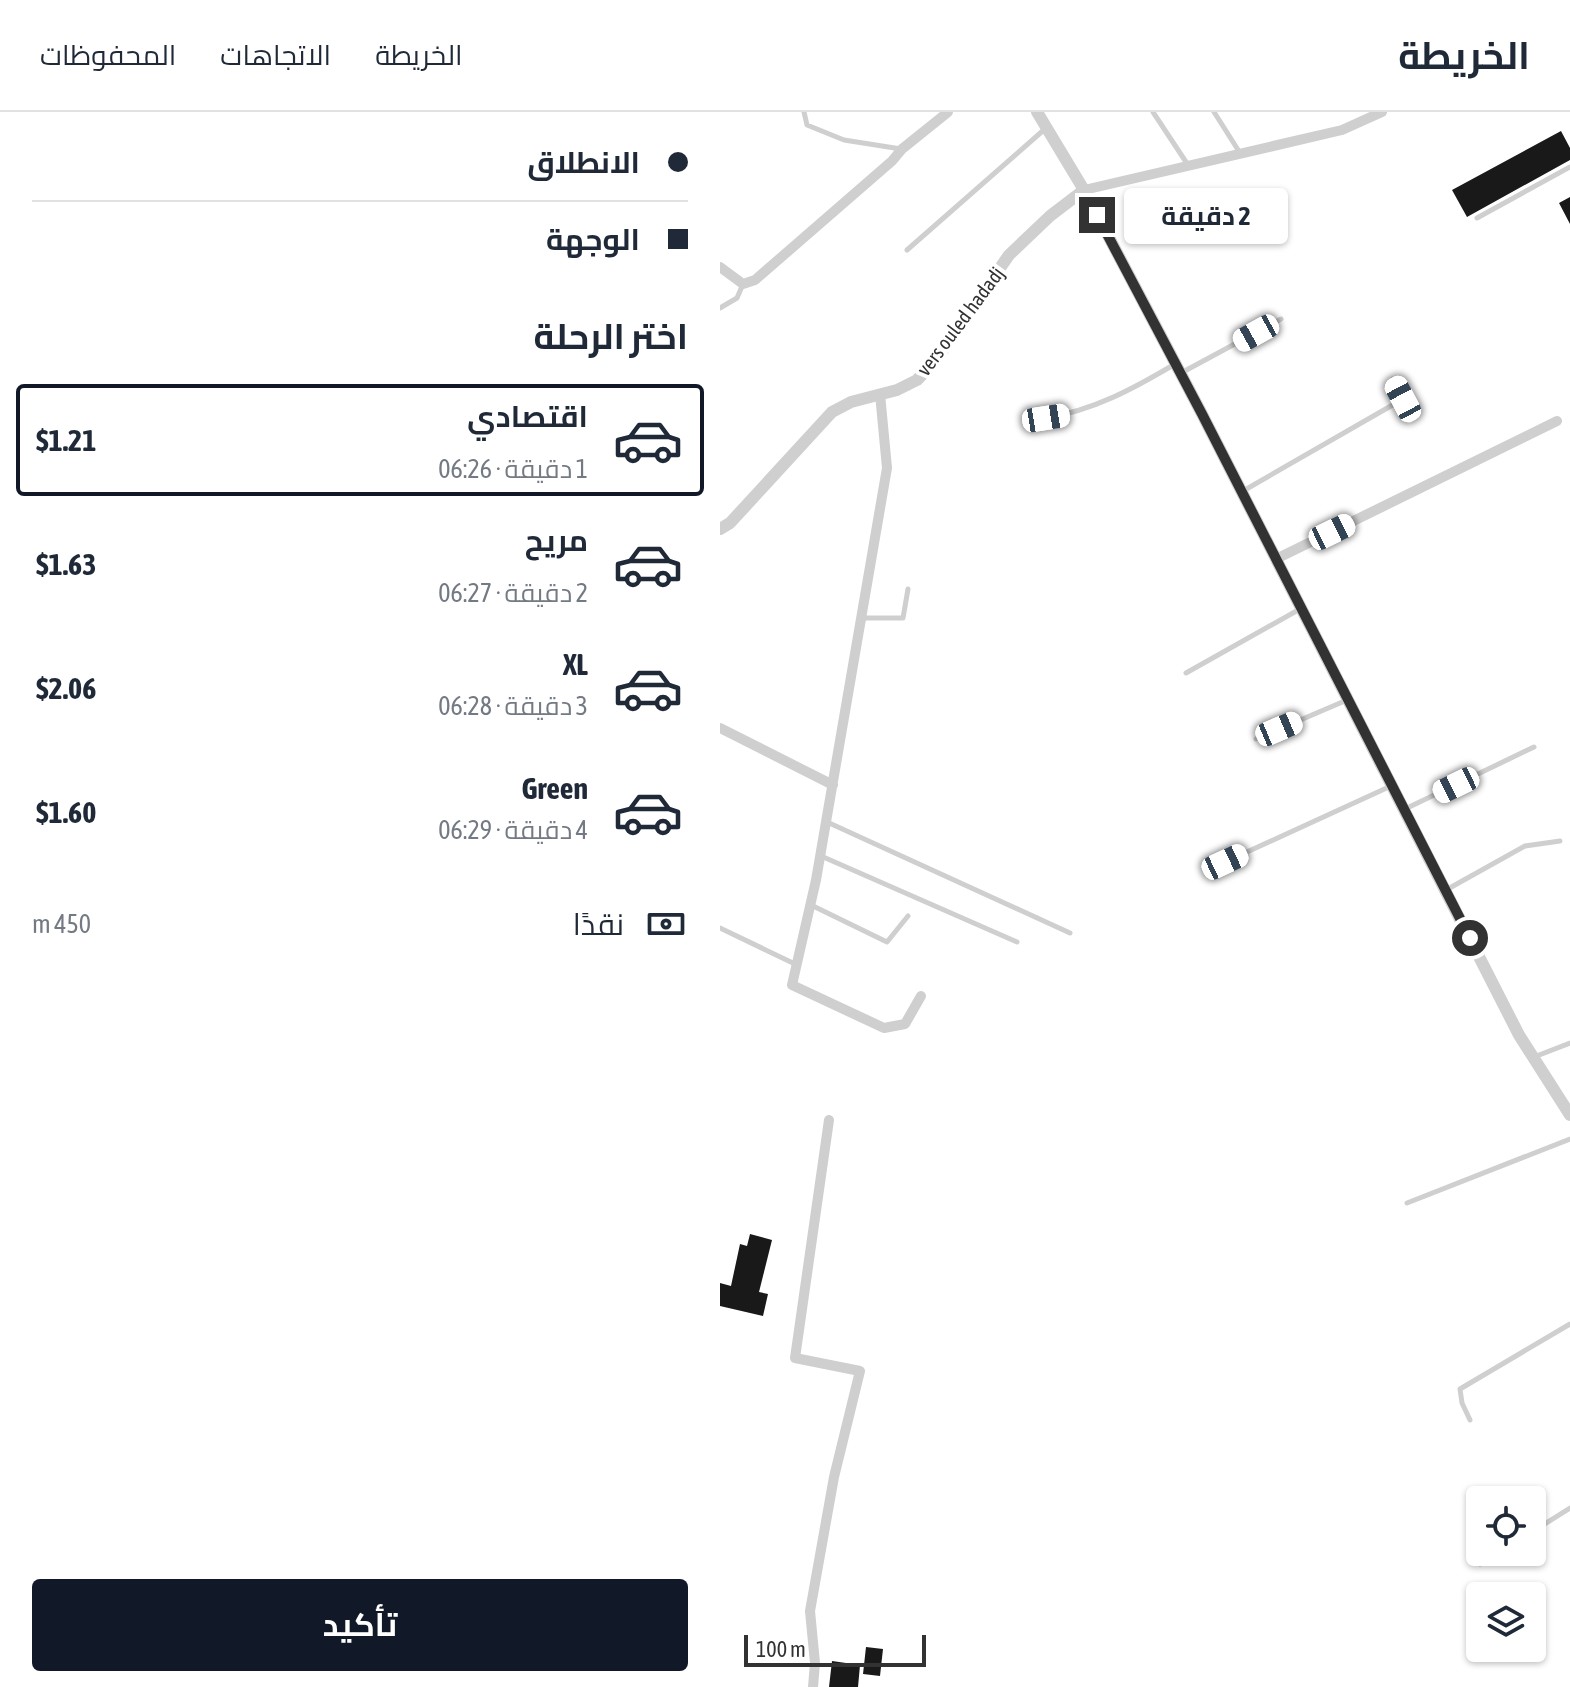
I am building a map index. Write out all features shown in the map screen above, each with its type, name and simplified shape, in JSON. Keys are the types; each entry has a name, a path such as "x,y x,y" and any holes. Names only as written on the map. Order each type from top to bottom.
{"street":[{"path":"720,267 743,284 755,280 948,112"},
{"path":"1037,112 1084,190 1178,369 1533,1057 1570,1115"},
{"path":"1084,190 1342,130 1382,112"},
{"name":"vers ouled hadadj","path":"720,529 730,523 832,412 851,402 897,390 917,380 936,360 1009,255 1050,216 1084,190"},
{"path":"880,394 887,468 833,785 792,985 884,1028 905,1024 921,996"},
{"path":"1276,559 1557,421"},
{"path":"720,728 833,785"},
{"path":"813,1687 815,1663 810,1611 834,1477 860,1371 795,1358 829,1120"}],"lane":[{"path":"804,112 807,125 844,140 902,149"},
{"path":"1153,112 1189,166"},
{"path":"1214,112 1241,154"},
{"path":"907,250 1046,127"},
{"path":"1477,218 1570,167"},
{"path":"720,308 737,298 743,284"},
{"path":"1046,418 1073,413 1123,395 1281,319"},
{"path":"1242,492 1403,399 1393,379"},
{"path":"861,618 903,618 908,589"},
{"path":"1186,673 1301,609"},
{"path":"1256,739 1348,700"},
{"path":"1405,810 1534,747"},
{"path":"1225,862 1392,786"},
{"path":"826,822 1070,933"},
{"path":"1446,890 1525,846 1560,841"},
{"path":"820,855 1017,942"},
{"path":"810,905 887,942 908,916"},
{"path":"720,928 796,964"},
{"path":"1533,1057 1570,1043"},
{"path":"1407,1203 1570,1139"},
{"path":"1470,1420 1460,1389 1570,1324"},
{"path":"1546,1523 1570,1508"}],"building":[{"path":"1561,131 1570,148 1570,160 1467,217 1452,190"},
{"path":"1570,197 1570,224 1559,203"},
{"path":"750,1234 772,1240 759,1292 768,1294 763,1316 720,1306 720,1283 731,1286 740,1244 747,1246"},
{"path":"866,1647 883,1649 880,1676 863,1674"},
{"path":"832,1661 860,1665 858,1687 829,1687"}],"route":[{"path":"1097,215 1470,938"}]}
